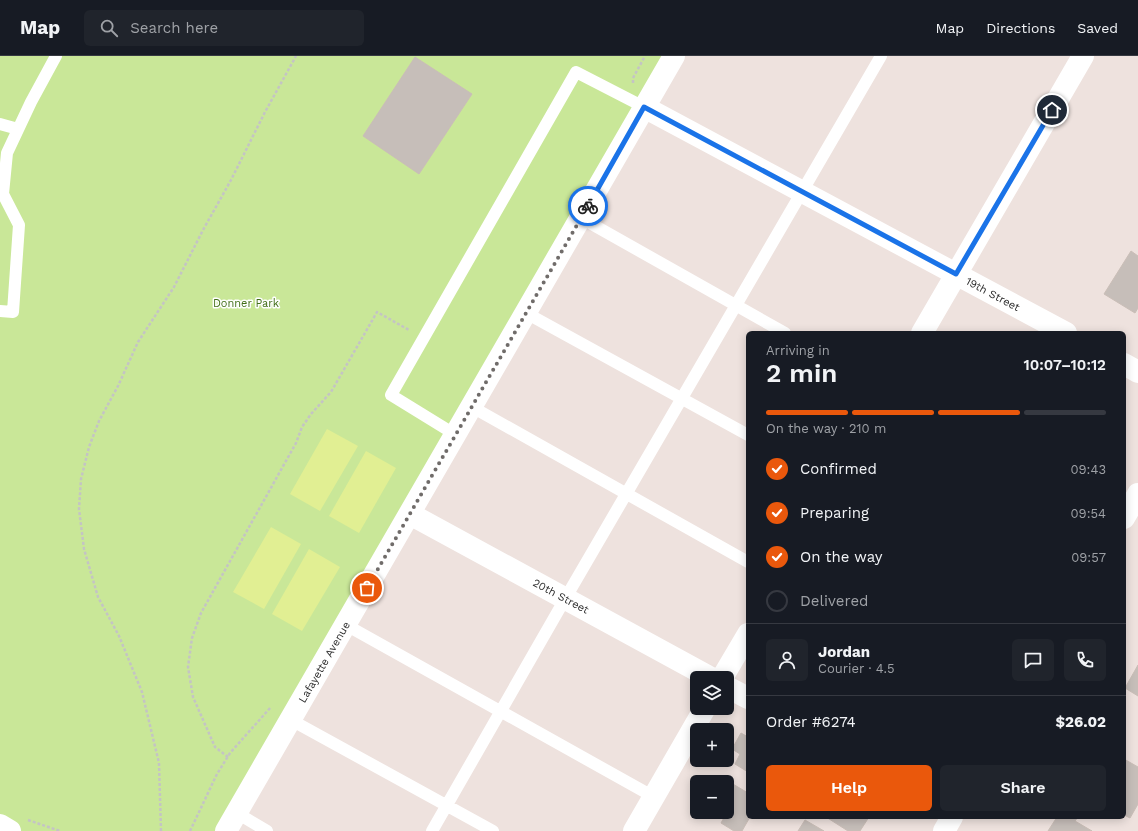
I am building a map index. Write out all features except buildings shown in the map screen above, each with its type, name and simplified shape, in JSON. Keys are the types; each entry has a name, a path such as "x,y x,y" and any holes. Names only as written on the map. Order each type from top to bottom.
{"street":[{"name":"Lafayette Avenue","path":"232,822 674,56"},
{"path":"923,331 1083,56"},
{"name":"19th Street","path":"644,107 1062,331"},
{"path":"1126,365 1138,372"},
{"path":"1126,515 1138,494"},
{"name":"20th Street","path":"410,514 698,671"},
{"path":"726,671 746,637"},
{"path":"734,691 746,697"},
{"path":"634,831 701,715"},
{"path":"944,831 951,819"},
{"path":"0,825 10,831"}],"lane":[{"path":"0,311 13,312 19,224 3,194 7,153 31,102 56,56"},
{"path":"432,831 565,599 881,56"},
{"path":"456,435 391,395 576,72 644,107"},
{"path":"0,124 18,129"},
{"path":"581,218 781,331"},
{"path":"526,313 746,434"},
{"path":"472,407 746,561"},
{"path":"346,625 654,797"},
{"path":"290,720 493,831"},
{"path":"232,822 267,831"}],"path":[{"path":"161,831 159,763 142,692 119,636 98,597 84,549 79,509 81,479 89,447 99,421 118,386 138,342 174,287 203,230 232,180 265,112 296,56"},
{"path":"633,84 633,78 646,56"},
{"path":"228,757 215,747 193,696 188,666 192,638 201,613 296,443 302,427 311,414 331,392 377,312 424,338"}],"green space":[{"name":"Donner Park","path":"0,56 674,56 226,831 9,831 0,826"},
{"path":"327,429 358,446 320,511 290,494"},
{"path":"366,451 396,468 359,533 329,516"},
{"path":"271,527 301,544 264,609 233,592"},
{"path":"309,549 340,567 302,631 272,614"}],"way so far":[{"path":"367,588 588,206"}],"route":[{"path":"588,206 644,107 956,274 1052,110"}]}
